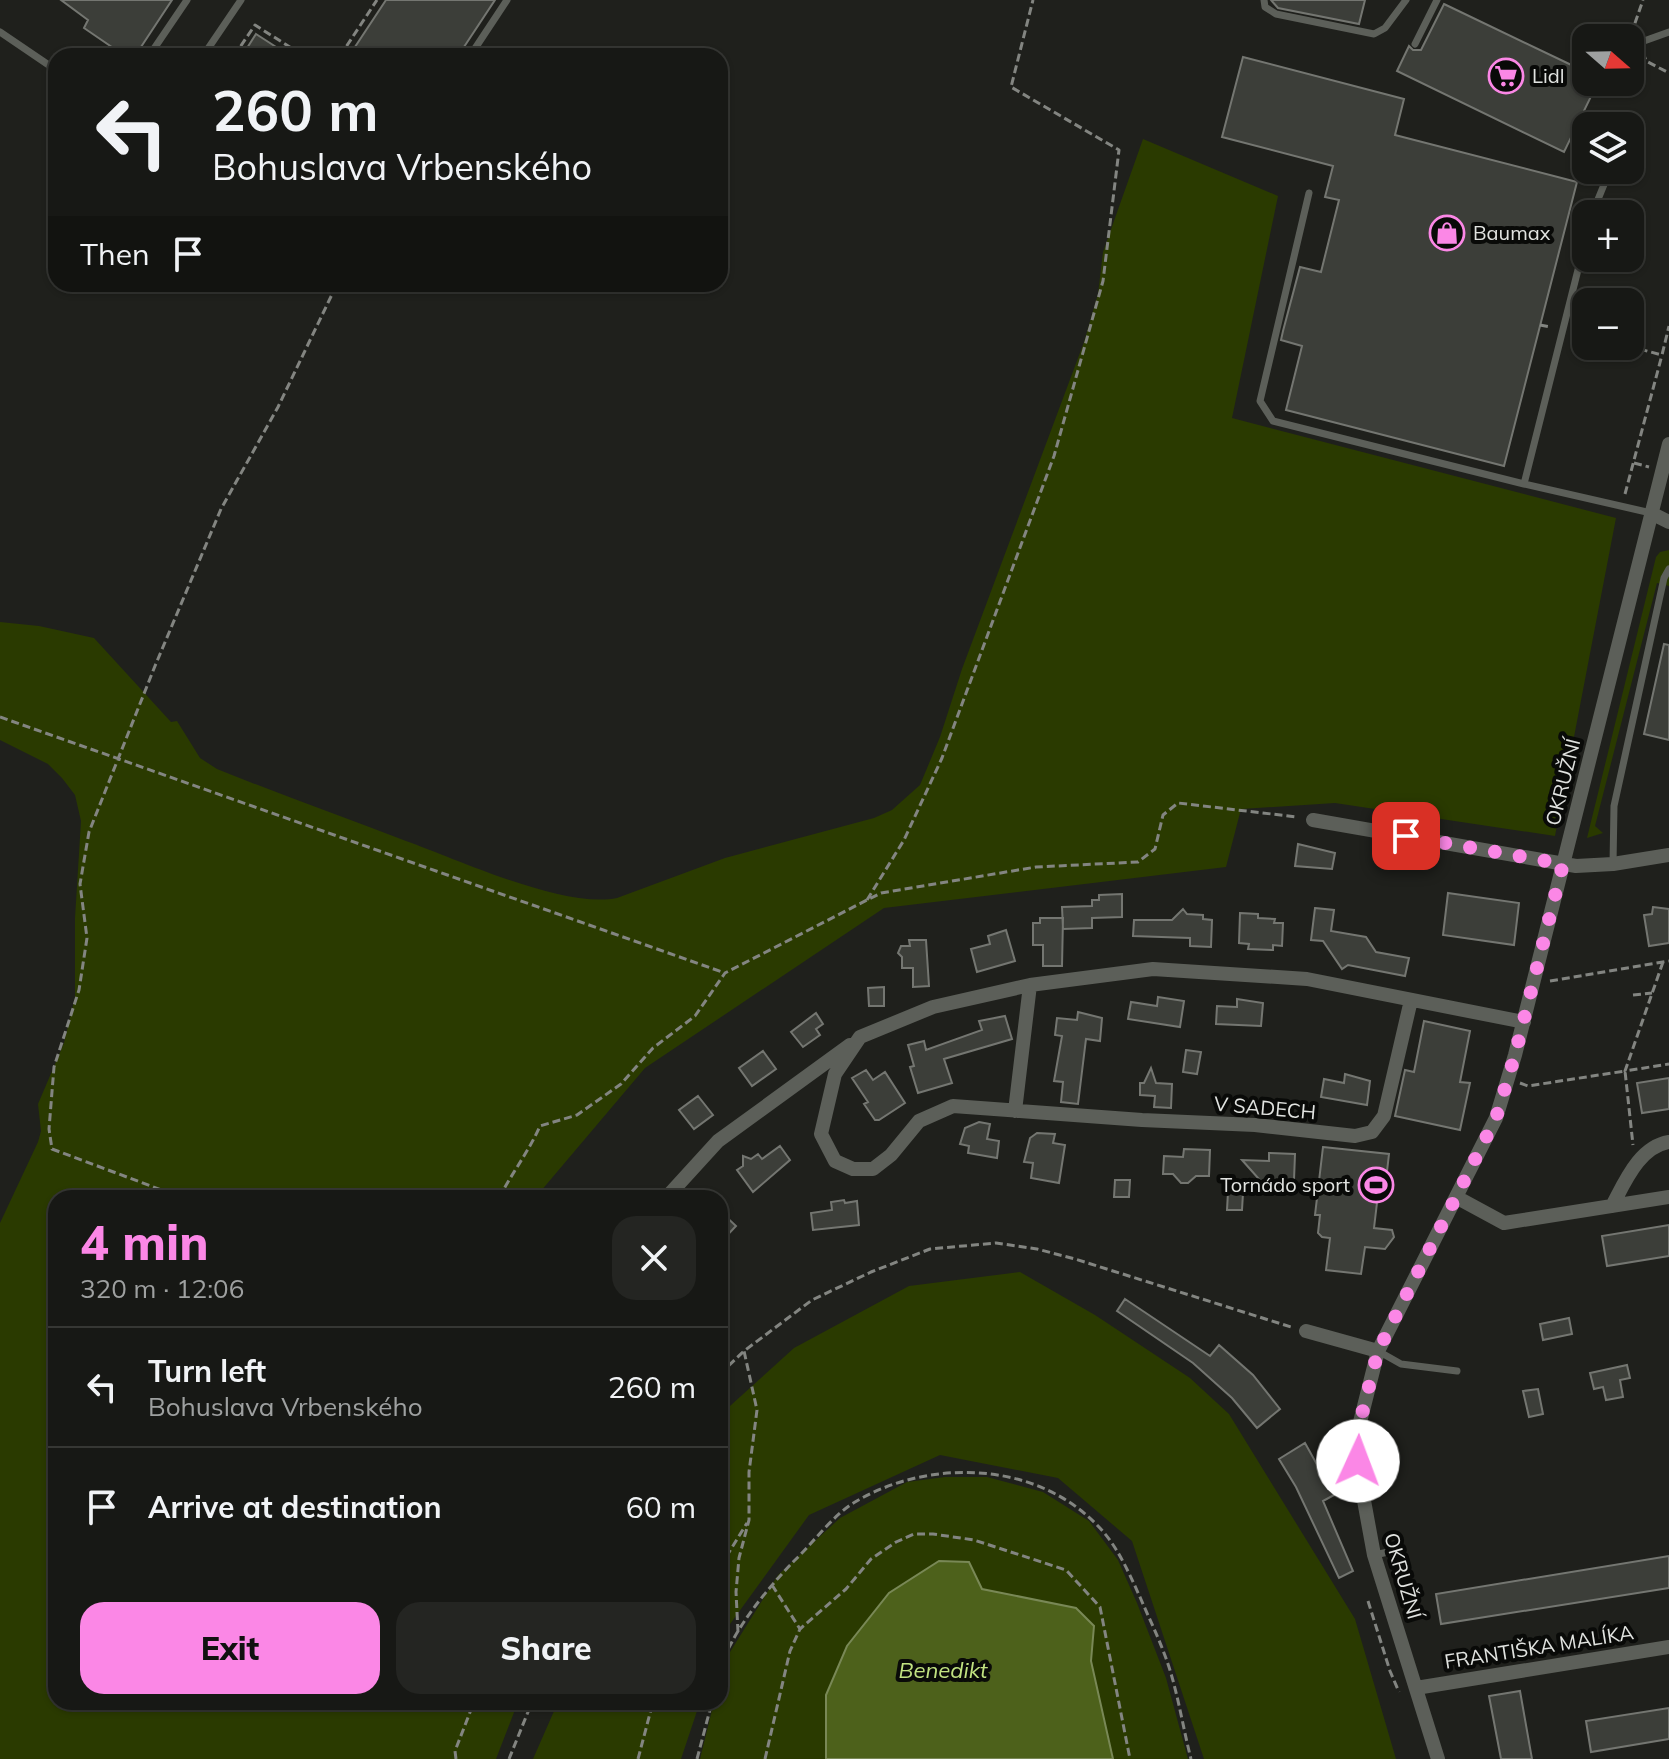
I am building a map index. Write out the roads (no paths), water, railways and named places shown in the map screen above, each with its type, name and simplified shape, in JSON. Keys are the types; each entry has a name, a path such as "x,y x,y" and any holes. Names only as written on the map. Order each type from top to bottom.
{"street":[{"name":"OKRUŽNÍ","path":"1438,1759 1374,1555 1360,1473 1358,1430 1378,1351 1496,1118 1524,1022 1669,444"},
{"path":"1651,513 1669,522"},
{"path":"1313,820 1576,866 1669,855"},
{"path":"673,1190 718,1141 860,1037 933,1007 1030,985 1153,969 1307,979 1524,1022"},
{"path":"1015,1111 1030,985"},
{"name":"V SADECH","path":"860,1037 835,1074 821,1134 835,1161 853,1169 873,1169 891,1155 919,1121 953,1106 1255,1125 1355,1136 1372,1132 1384,1116 1411,1000"},
{"path":"1612,1206 1635,1164 1658,1144 1669,1142"},
{"path":"1456,1197 1504,1223 1669,1197"},
{"path":"1306,1331 1378,1351"},
{"name":"FRANTIŠKA MALÍKA","path":"1416,1688 1669,1647"}],"lane":[{"path":"154,48 187,0"},
{"path":"208,48 241,0"},
{"path":"475,48 507,0"},
{"path":"1264,0 1265,7 1276,14 1374,34 1385,28 1406,0"},
{"path":"1415,44 1437,0"},
{"path":"0,32 48,65"},
{"path":"1644,41 1669,32"},
{"path":"1309,193 1260,401 1273,421 1651,513"},
{"path":"1524,484 1577,272"},
{"path":"1613,864 1614,806 1664,578 1669,569"},
{"path":"1378,1351 1401,1364 1457,1371"},
{"path":"1374,1555 1398,1550"}],"water":[{"name":"Benedikt","path":"939,1561 969,1562 982,1589 1076,1608 1094,1626 1091,1661 1113,1759 826,1759 826,1695 847,1646 889,1593"}],"place":[{"name":"Lidl","path":"1506,76"},
{"name":"Baumax","path":"1447,233"},
{"name":"Tornádo sport","path":"1376,1185"}]}
